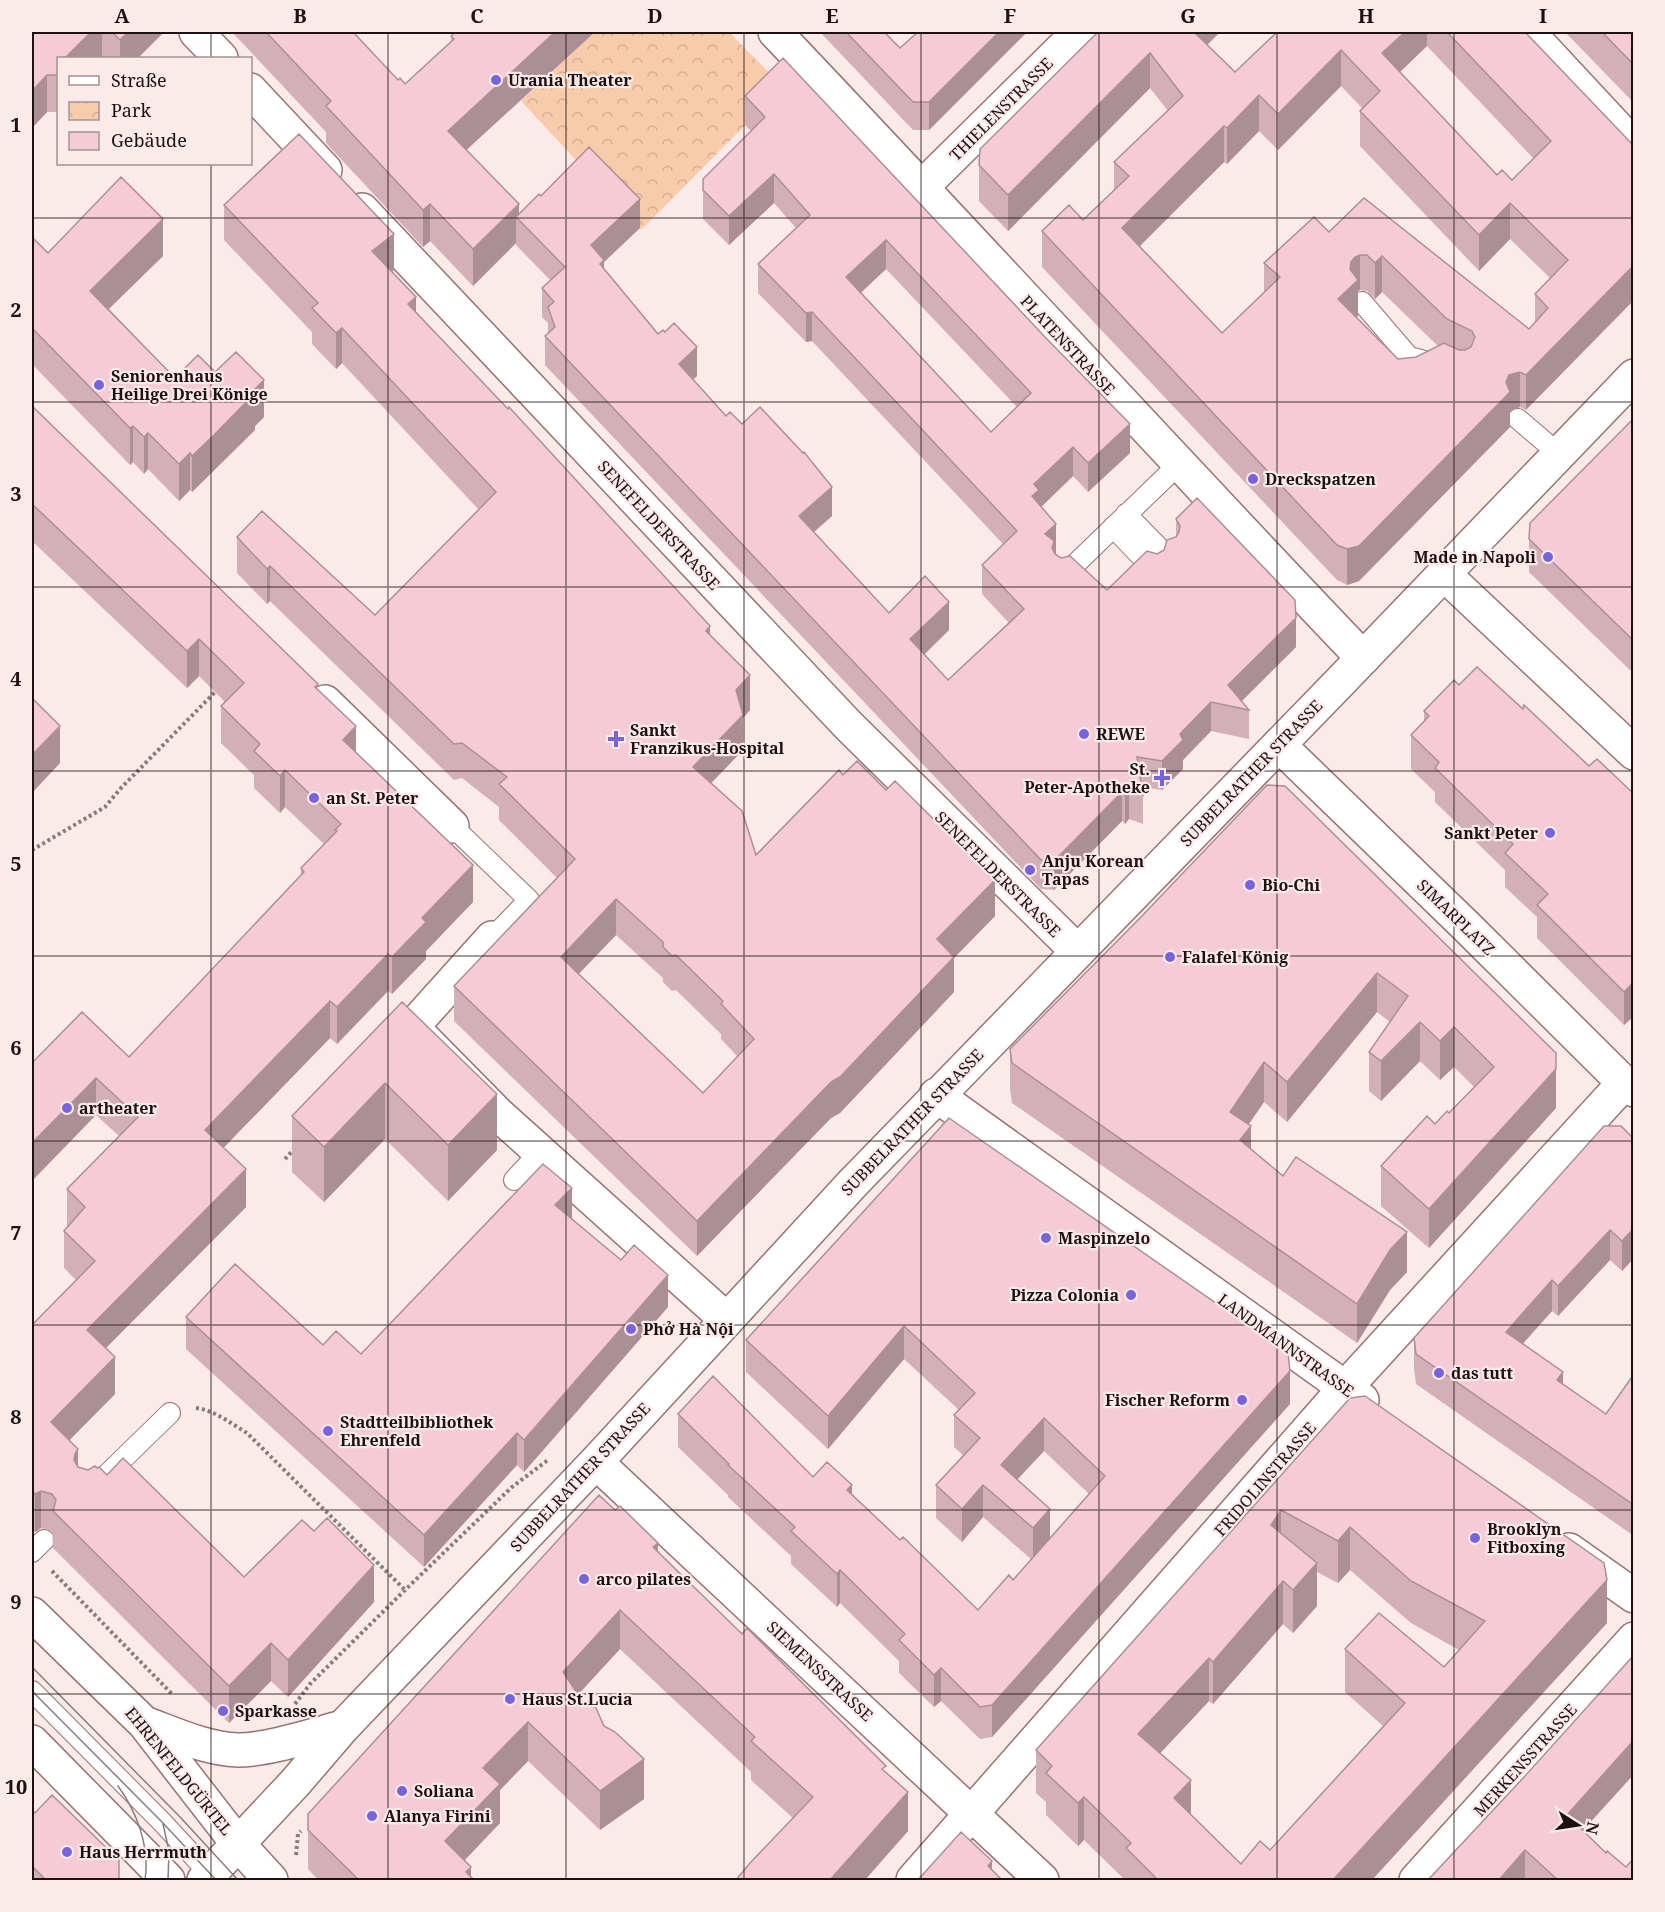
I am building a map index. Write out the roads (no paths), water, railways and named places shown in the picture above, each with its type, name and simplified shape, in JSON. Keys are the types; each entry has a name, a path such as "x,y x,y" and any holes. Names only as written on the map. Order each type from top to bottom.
{"street":[{"path":"196,32 220,57"},
{"name":"PLATENSTRASSE","path":"775,32 1363,658"},
{"name":"THIELENSTRASSE","path":"922,187 1079,32"},
{"path":"1528,32 1634,146"},
{"name":"SENEFELDERSTRASSE","path":"252,92 848,725 1077,951"},
{"name":"SUBBELRATHER STRASSE","path":"207,1877 343,1727 596,1462 936,1095 1279,745 1634,376"},
{"path":"1444,574 1634,753"},
{"path":"301,678 452,826"},
{"name":"SIMARPLATZ","path":"1279,745 1629,1086"},
{"path":"492,938 412,1027 500,1115 727,1320"},
{"name":"FRIDOLINSTRASSE","path":"913,1881 1345,1388 1629,1086"},
{"name":"LANDMANNSTRASSE","path":"936,1095 1384,1415"},
{"name":"SIEMENSSTRASSE","path":"596,1462 1042,1881"},
{"path":"1547,1534 1634,1596"},
{"name":"EHRENFELDGÜRTEL","path":"32,1614 144,1723 238,1844 271,1881"},
{"name":"MERKENSSTRASSE","path":"1416,1881 1634,1639"},
{"path":"144,1723 208,1745 239,1750 280,1743 343,1727"},
{"path":"32,1742 168,1881"}],"lane":[{"path":"1362,302 1409,357 1455,371"},
{"path":"1518,419 1559,454"},
{"path":"1064,575 1179,464"},
{"path":"1119,521 1162,564"},
{"path":"452,826 529,900 492,938"},
{"path":"514,1180 540,1152"},
{"path":"86,1495 170,1413"},
{"path":"32,1691 162,1822 207,1877"}],"tram line":[{"path":"32,1667 181,1818 238,1880"},
{"path":"32,1691 216,1880"},
{"path":"118,1786 131,1807 144,1843 145,1880"},
{"path":"163,1824 169,1851 168,1880"}],"place":[{"name":"Urania Theater","path":"496,80"},
{"name":"Seniorenhaus Heilige Drei Könige","path":"99,385"},
{"name":"Dreckspatzen","path":"1253,479"},
{"name":"Made in Napoli","path":"1548,557"},
{"name":"REWE","path":"1084,734"},
{"name":"Sankt Franzikus-Hospital","path":"616,739"},
{"name":"St. Peter-Apotheke","path":"1162,778"},
{"name":"an St. Peter","path":"314,798"},
{"name":"Sankt Peter","path":"1550,833"},
{"name":"Anju Korean Tapas","path":"1030,870"},
{"name":"Bio-Chi","path":"1250,885"},
{"name":"Falafel König","path":"1170,957"},
{"name":"artheater","path":"67,1108"},
{"name":"Maspinzelo","path":"1046,1238"},
{"name":"Pizza Colonia","path":"1131,1295"},
{"name":"Phở Hà Nội","path":"631,1329"},
{"name":"das tutt","path":"1439,1373"},
{"name":"Fischer Reform","path":"1242,1400"},
{"name":"Stadtteilbibliothek Ehrenfeld","path":"328,1431"},
{"name":"Brooklyn Fitboxing","path":"1475,1538"},
{"name":"arco pilates","path":"584,1579"},
{"name":"Haus St.Lucia","path":"510,1699"},
{"name":"Sparkasse","path":"223,1711"},
{"name":"Soliana","path":"402,1791"},
{"name":"Alanya Firini","path":"372,1816"},
{"name":"Haus Herrmuth","path":"67,1852"}]}
